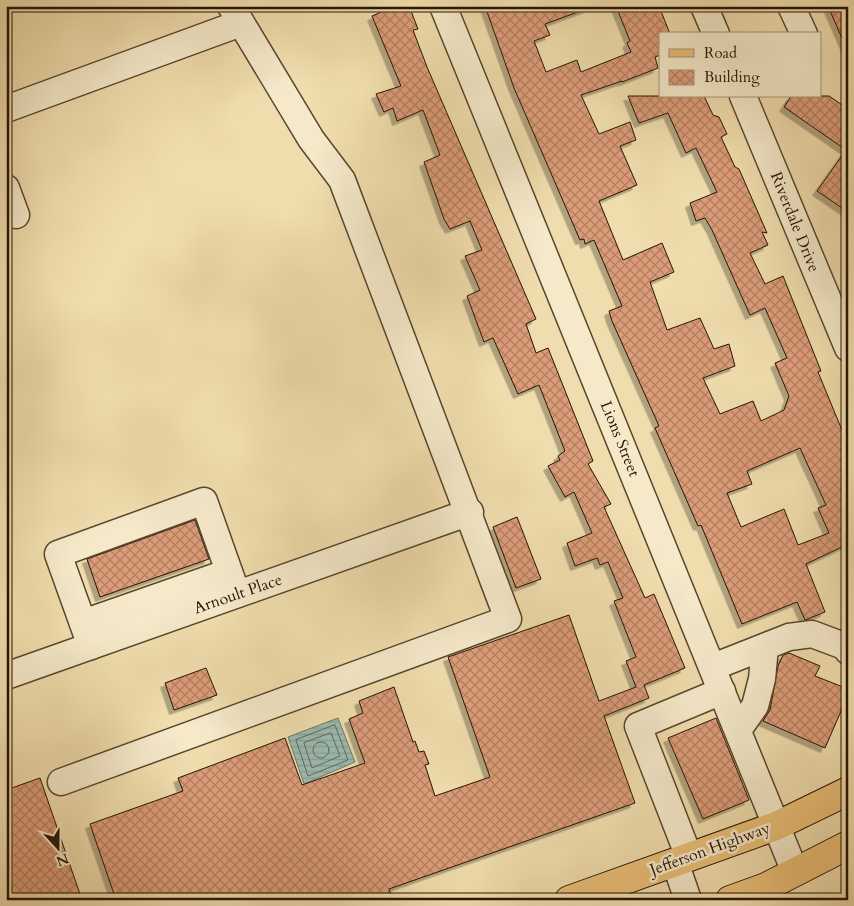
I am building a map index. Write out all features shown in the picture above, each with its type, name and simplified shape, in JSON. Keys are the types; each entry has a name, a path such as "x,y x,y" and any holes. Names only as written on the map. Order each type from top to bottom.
{"main road":[{"name":"Jefferson Highway","path":"569,900 776,826 848,791"},
{"path":"730,900 766,887 848,845"}],"street":[{"name":"Lions Street","path":"442,6 796,872"},
{"path":"704,6 715,32"},
{"path":"791,6 803,32"},
{"path":"6,109 236,15 311,140 342,180 470,512 508,619 62,782"},
{"name":"Riverdale Drive","path":"748,98 848,348"},
{"path":"6,188 16,215"},
{"path":"87,634 58,554 204,501 233,583"},
{"name":"Arnoult Place","path":"6,676 87,634 233,583 470,512"},
{"path":"688,900 682,859 638,726 717,679 765,647 789,637 812,634 844,646 848,651"},
{"path":"738,730 755,706 762,679 765,647"}],"water":[{"path":"338,718 355,762 304,784 288,737"}],"building":[{"path":"396,6 409,6 418,29 413,30 427,67 536,319 526,324 536,353 548,348 593,461 588,464 611,504 604,507 645,598 654,594 685,668 644,685 649,698 604,716 635,803 389,889 393,900 116,900 90,824 183,791 178,778 285,738 302,785 365,763 349,719 363,713 359,701 394,687 413,742 415,741 419,752 424,751 429,764 425,765 435,796 490,777 448,657 569,615 599,701 636,687 626,661 636,657 614,601 623,598 608,562 600,565 597,558 575,566 567,543 592,533 574,492 565,497 548,466 560,460 558,456 565,451 539,385 518,394 493,338 484,342 467,296 480,290 465,256 482,250 470,221 450,229 444,219 424,162 440,155 423,110 397,121 393,108 384,112 376,94 401,86 372,16"},
{"path":"485,6 589,6 589,8 545,24 550,35 534,41 546,72 577,60 581,72 631,52 627,43 630,41 616,6 659,6 669,32 659,32 659,55 655,57 658,68 581,95 599,134 630,122 636,140 620,146 637,185 599,201 623,260 662,243 674,272 650,282 667,330 700,318 714,349 729,344 735,366 703,378 720,414 753,401 761,421 784,410 789,396 775,363 787,358 765,308 750,315 712,230 705,218 696,221 690,203 717,192 696,148 686,153 668,113 639,123 628,96 705,98 713,115 719,117 727,134 721,137 735,167 739,169 767,233 762,232 768,245 750,253 765,284 783,276 821,371 818,372 844,435 848,433 848,544 806,564 825,612 805,620 797,602 742,624 701,525 698,526 655,428 659,426 612,321 609,311 622,306 594,240 585,244 584,239 580,240 514,88","holes":["800,448 826,505 818,508 829,533 798,545 784,509 741,527 727,493 752,484 747,471"]},
{"path":"828,6 848,6 848,52"},
{"path":"822,96 829,96 848,109 848,212 817,191 846,150 784,107 790,98 822,98"},
{"path":"517,517 541,579 516,588 493,527"},
{"path":"195,520 209,559 100,597 87,559"},
{"path":"789,653 820,666 815,676 848,689 848,695 825,748 763,721 770,710 778,666 783,655"},
{"path":"206,668 217,695 174,710 165,683"},
{"path":"716,718 749,800 703,819 668,738"},
{"path":"40,778 82,900 11,900 6,886 6,790"}]}
